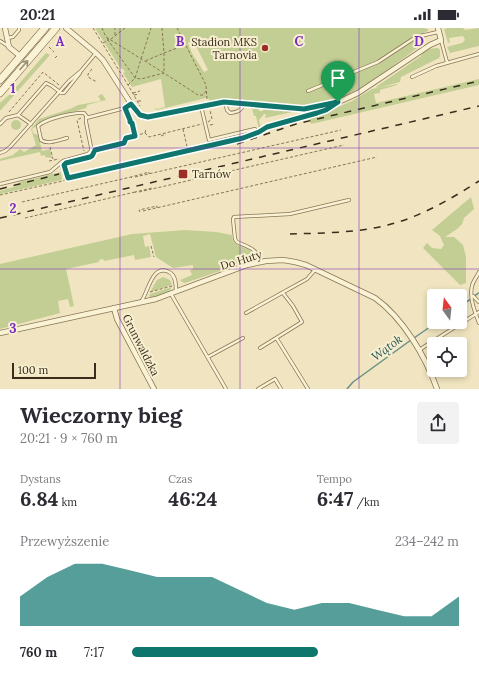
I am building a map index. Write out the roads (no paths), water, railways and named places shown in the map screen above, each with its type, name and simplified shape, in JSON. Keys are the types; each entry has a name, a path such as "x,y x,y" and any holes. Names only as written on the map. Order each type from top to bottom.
{"street":[{"path":"5,28 9,47 20,56"},
{"path":"0,80 45,28"},
{"path":"0,93 56,28"},
{"path":"66,28 96,53 106,64 131,104 140,115 148,117 225,102 308,109 338,102 350,98 430,45 441,40 438,30"},
{"name":"Do Huty","path":"0,333 139,303 173,293 247,265 283,260 295,262 316,269 380,301 393,313 420,350 437,389"},
{"name":"Grunwaldzka","path":"114,308 117,319 154,389"}],"lane":[{"path":"7,38 13,37 19,28"},
{"path":"308,91 378,62 416,37 438,30"},
{"path":"441,40 447,62"},
{"path":"0,41 9,47"},
{"path":"0,153 10,147 96,53"},
{"path":"412,77 447,62 479,54"},
{"path":"0,124 6,118 18,115 46,83 60,92"},
{"path":"225,102 227,110 230,113 240,110 243,107 243,104"},
{"path":"267,127 326,110 338,102"},
{"path":"87,117 125,108 131,104"},
{"path":"201,106 204,123 210,140 255,129"},
{"path":"308,109 308,116"},
{"path":"67,138 45,143 41,140 38,128 40,124 52,119 80,113 85,114 87,117"},
{"path":"18,115 31,124"},
{"path":"0,184 50,172 63,161 88,154 92,147 86,120 87,117"},
{"path":"260,262 256,251 235,240 234,217 290,214 349,200"},
{"path":"246,313 306,279 316,269"},
{"path":"139,303 146,293 153,275 159,271 170,272 176,285 173,293 226,389"},
{"path":"479,272 472,285 474,305 479,323"},
{"path":"260,348 277,339 302,322 283,292"},
{"path":"472,294 479,302"},
{"path":"420,350 477,313"},
{"path":"208,357 243,338"},
{"path":"277,339 308,389"},
{"path":"258,389 275,379 281,389"}],"waterway":[{"name":"Wątok","path":"474,296 479,293"},
{"name":"Wątok","path":"467,302 471,299"},
{"name":"Wątok","path":"414,338 427,329"},
{"name":"Wątok","path":"347,389 353,382 411,340"}],"railway":[{"path":"237,144 296,124 479,81"},
{"path":"0,218 479,106"},
{"path":"0,189 59,174"},
{"path":"290,234 351,231 376,228 400,222 435,207 479,181"}],"place":[{"name":"Stadion MKS Tarnovia","path":"265,48"},
{"name":"Tarnów","path":"183,174"}]}
